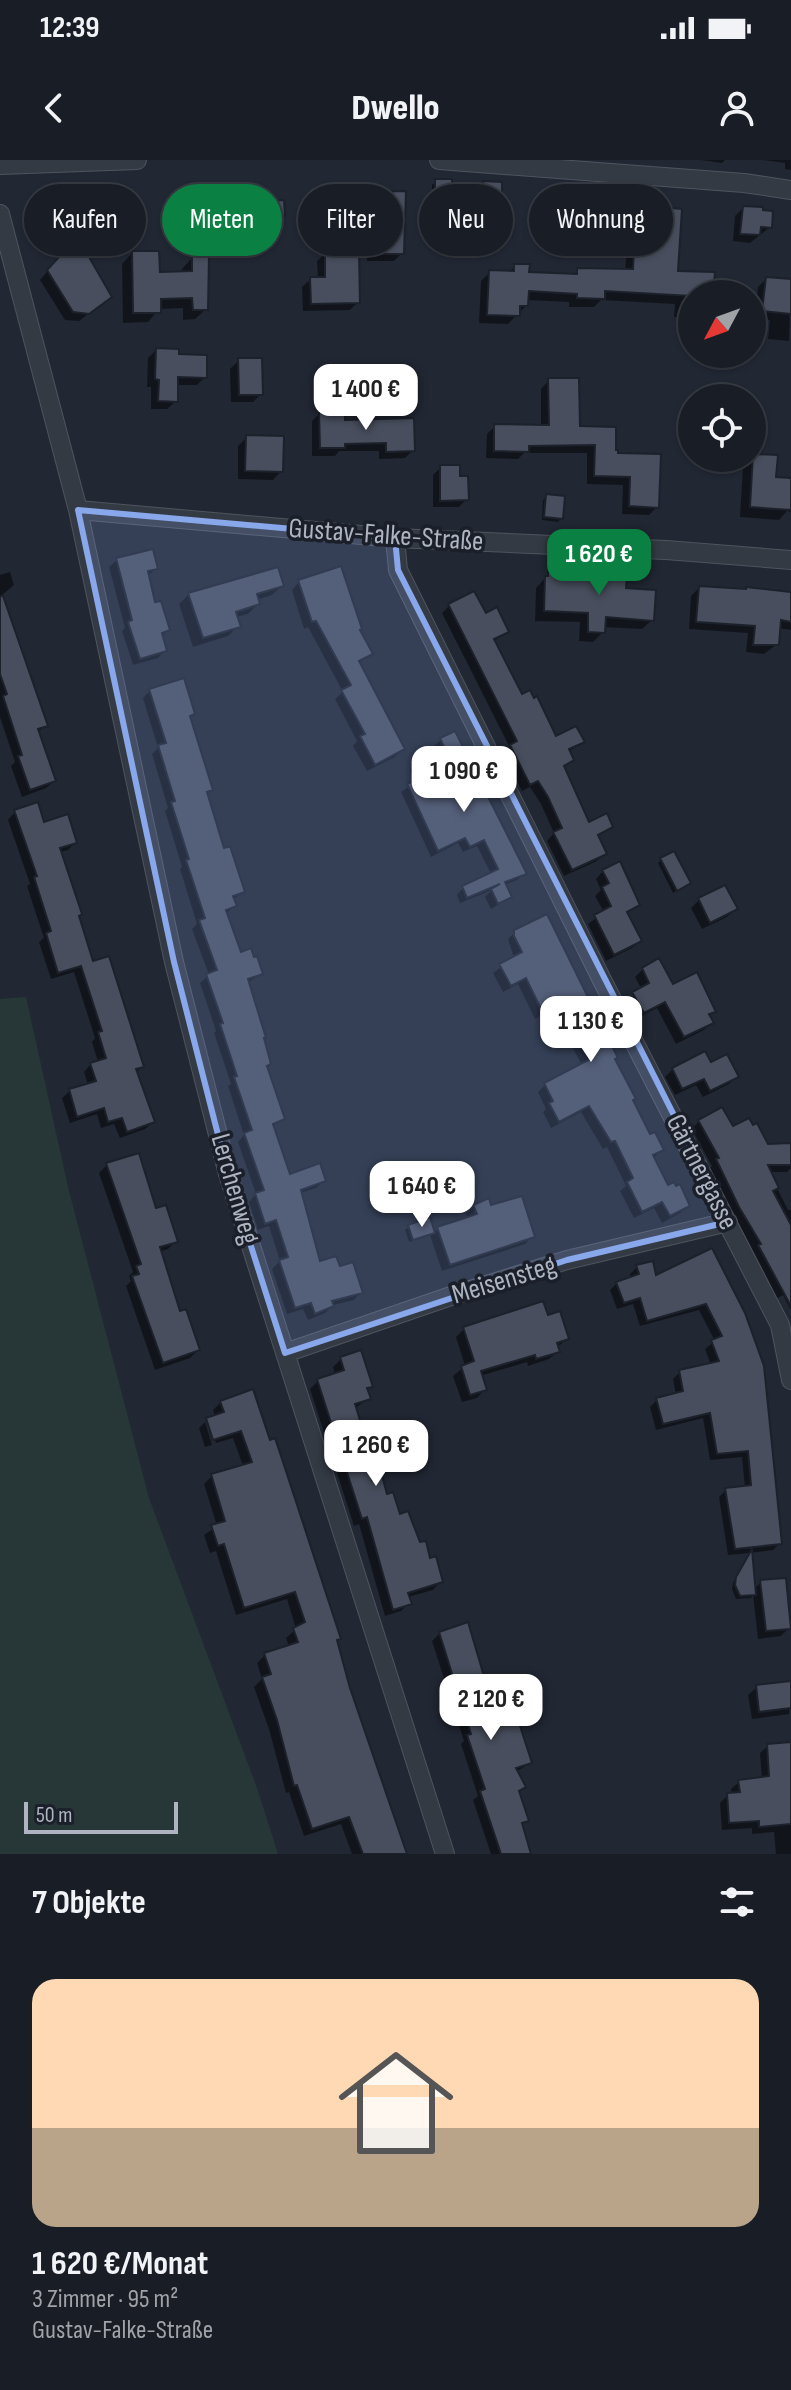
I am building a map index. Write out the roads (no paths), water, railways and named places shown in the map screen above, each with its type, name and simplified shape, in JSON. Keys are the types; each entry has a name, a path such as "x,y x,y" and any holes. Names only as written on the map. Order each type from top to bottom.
{"street":[{"path":"0,165 137,160"},
{"path":"439,160 744,183 791,190"},
{"name":"Lerchenweg","path":"0,214 78,510 174,962 228,1174 445,1854"},
{"name":"Gustav-Falke-Straße","path":"78,510 395,538 666,550 791,560"},
{"name":"Gärtnergasse","path":"395,538 398,570 602,980 780,1325 791,1371"},
{"name":"Meisensteg","path":"285,1353 567,1260 728,1222"}]}
